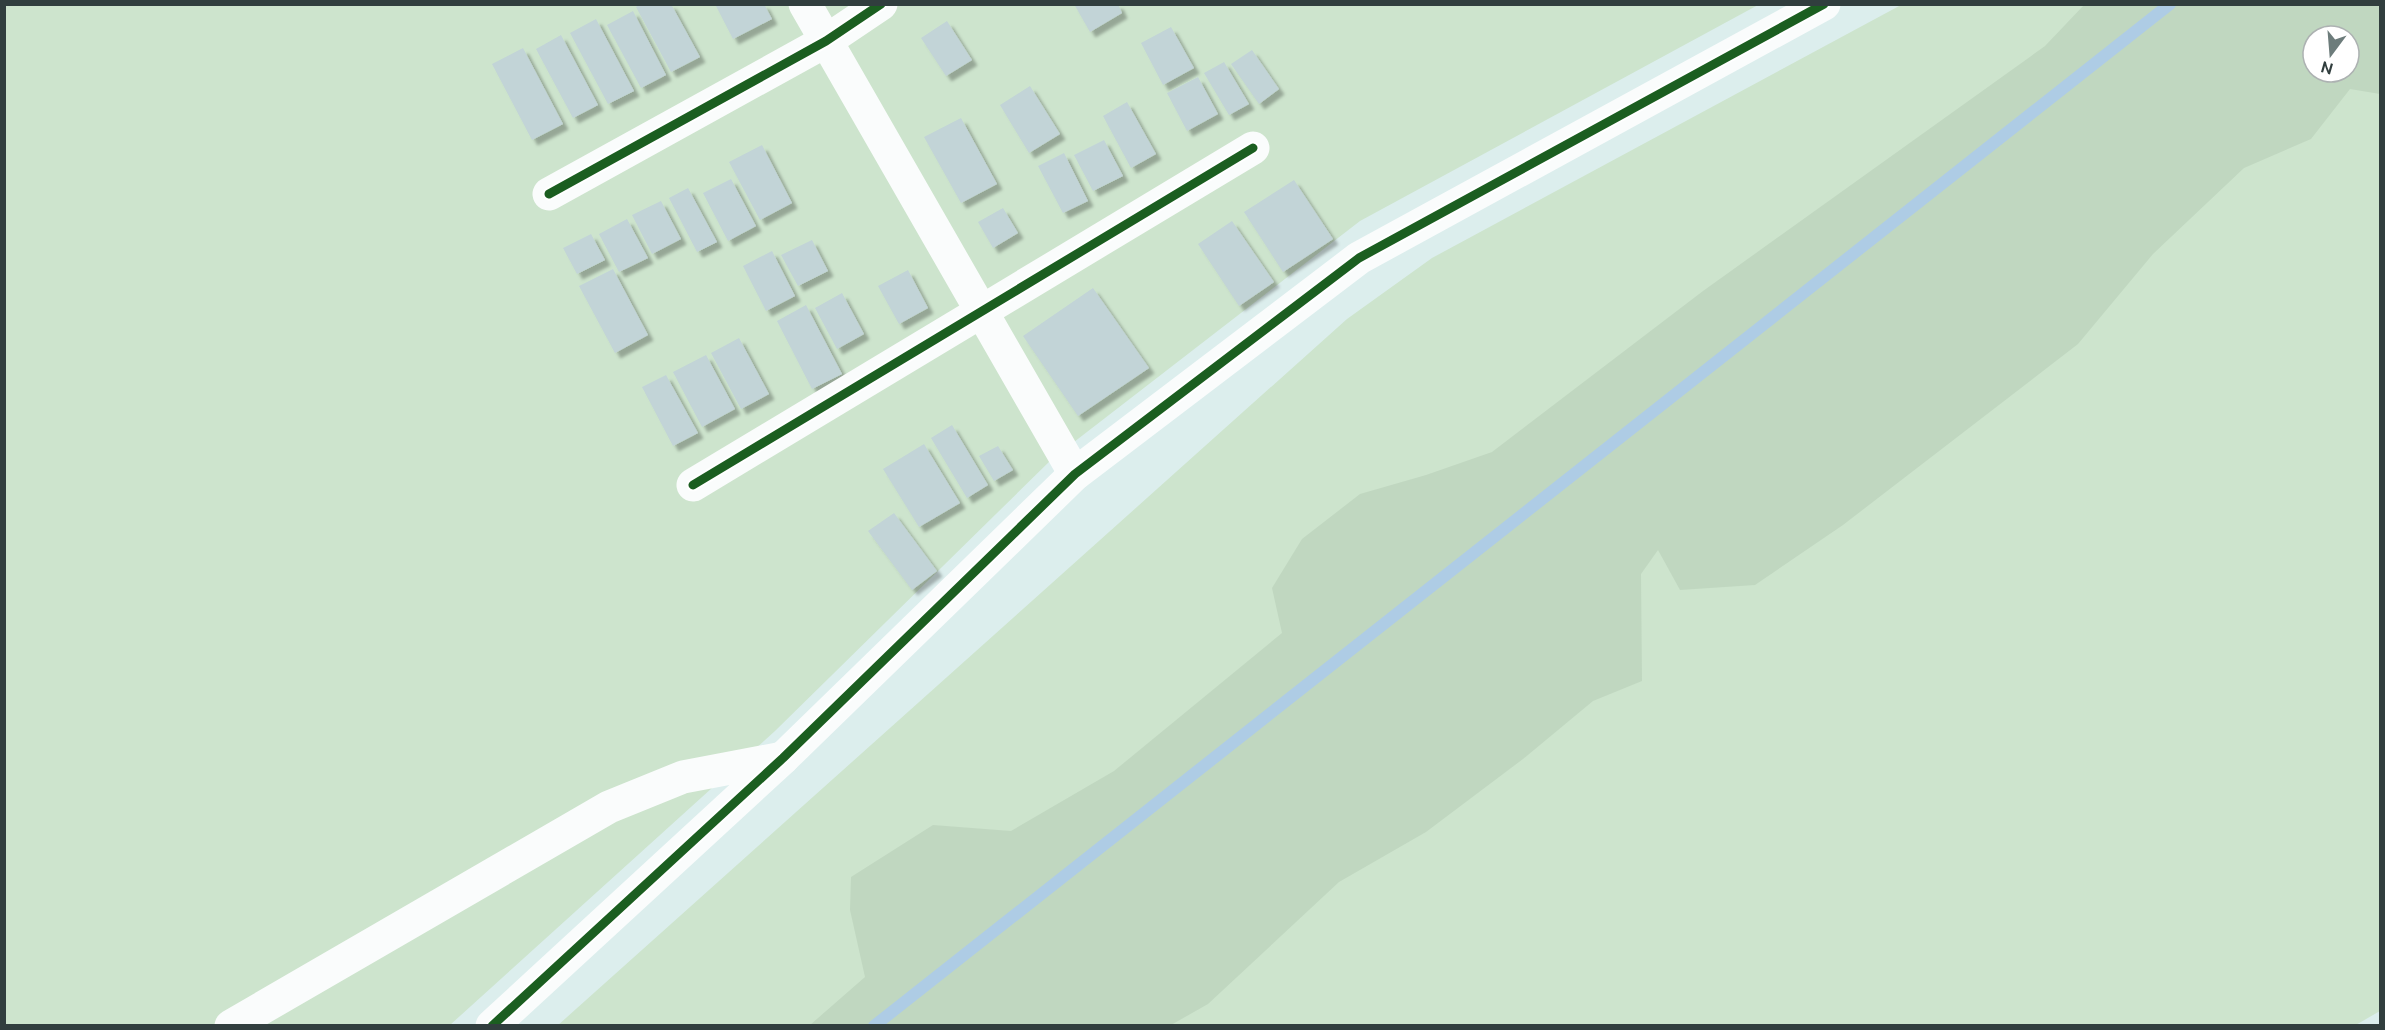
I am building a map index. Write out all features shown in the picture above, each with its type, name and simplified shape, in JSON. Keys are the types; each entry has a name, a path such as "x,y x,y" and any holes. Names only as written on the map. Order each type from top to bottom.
{"street":[{"path":"805,4 1075,474"},
{"path":"549,194 826,41 881,4"},
{"path":"492,1026 783,758 1075,474 1359,258 1824,4"},
{"path":"693,485 1253,148"},
{"path":"231,1026 609,807 683,777 783,758"}],"green space":[{"path":"5,5 1758,5 1360,221 1052,459 775,731 450,1025 5,1026"},
{"path":"1901,5 2380,5 2380,1011 2354,1026 557,1026 1347,319 1432,258"},
{"path":"2084,5 2380,5 2380,94 2350,89 2311,139 2244,168 2153,254 2078,344 1843,525 1755,585 1680,590 1658,550 1641,574 1642,681 1593,701 1523,759 1426,832 1339,882 1208,1004 1171,1025 810,1025 865,977 850,910 851,877 933,825 1011,831 1114,771 1282,633 1272,588 1302,539 1360,494 1426,475 1492,452 1703,291 2045,46"}],"building":[{"path":"641,4 671,4 700,57 671,72 636,7"},
{"path":"715,4 764,4 772,19 733,39"},
{"path":"1074,4 1118,4 1122,13 1090,32"},
{"path":"633,11 666,75 641,88 607,25"},
{"path":"596,19 634,91 608,104 570,33"},
{"path":"947,21 972,60 946,76 921,38"},
{"path":"1171,27 1194,68 1163,85 1141,43"},
{"path":"561,35 598,105 573,118 536,49"},
{"path":"523,48 563,124 532,140 492,64"},
{"path":"1252,50 1279,89 1259,104 1231,64"},
{"path":"1224,62 1249,104 1229,115 1204,73"},
{"path":"1198,77 1218,114 1187,131 1167,93"},
{"path":"1030,86 1060,134 1029,153 1000,105"},
{"path":"1127,102 1156,154 1131,168 1103,116"},
{"path":"961,118 997,184 961,203 924,137"},
{"path":"1104,140 1123,176 1093,191 1074,155"},
{"path":"762,145 792,203 760,220 729,162"},
{"path":"1064,153 1088,201 1063,213 1038,166"},
{"path":"731,179 756,226 728,241 703,193"},
{"path":"1294,180 1333,239 1283,272 1244,212"},
{"path":"688,188 717,242 697,252 669,198"},
{"path":"661,201 681,239 652,254 632,215"},
{"path":"1003,208 1018,233 993,248 978,222"},
{"path":"627,219 648,258 619,272 599,234"},
{"path":"1232,221 1274,282 1239,306 1198,244"},
{"path":"591,234 605,260 577,274 563,248"},
{"path":"812,240 828,271 798,286 781,255"},
{"path":"772,251 795,296 766,311 743,266"},
{"path":"613,269 648,335 615,353 579,286"},
{"path":"908,270 928,308 899,324 878,286"},
{"path":"1093,288 1149,368 1078,416 1023,336"},
{"path":"842,293 864,334 837,349 815,308"},
{"path":"806,305 842,374 812,389 777,321"},
{"path":"739,338 769,394 741,409 711,353"},
{"path":"706,355 735,409 702,427 673,372"},
{"path":"666,375 698,433 673,446 642,387"},
{"path":"952,425 988,485 967,498 931,438"},
{"path":"924,444 960,503 919,527 883,469"},
{"path":"998,446 1013,470 994,481 979,456"},
{"path":"894,513 937,571 912,590 868,531"}],"waterway":[{"path":"874,1026 2170,4"}],"cycle path":[{"path":"549,194 826,41 881,4"},
{"path":"492,1026 783,758 1075,474 1359,258 1824,4"},
{"path":"693,485 1253,148"}]}
